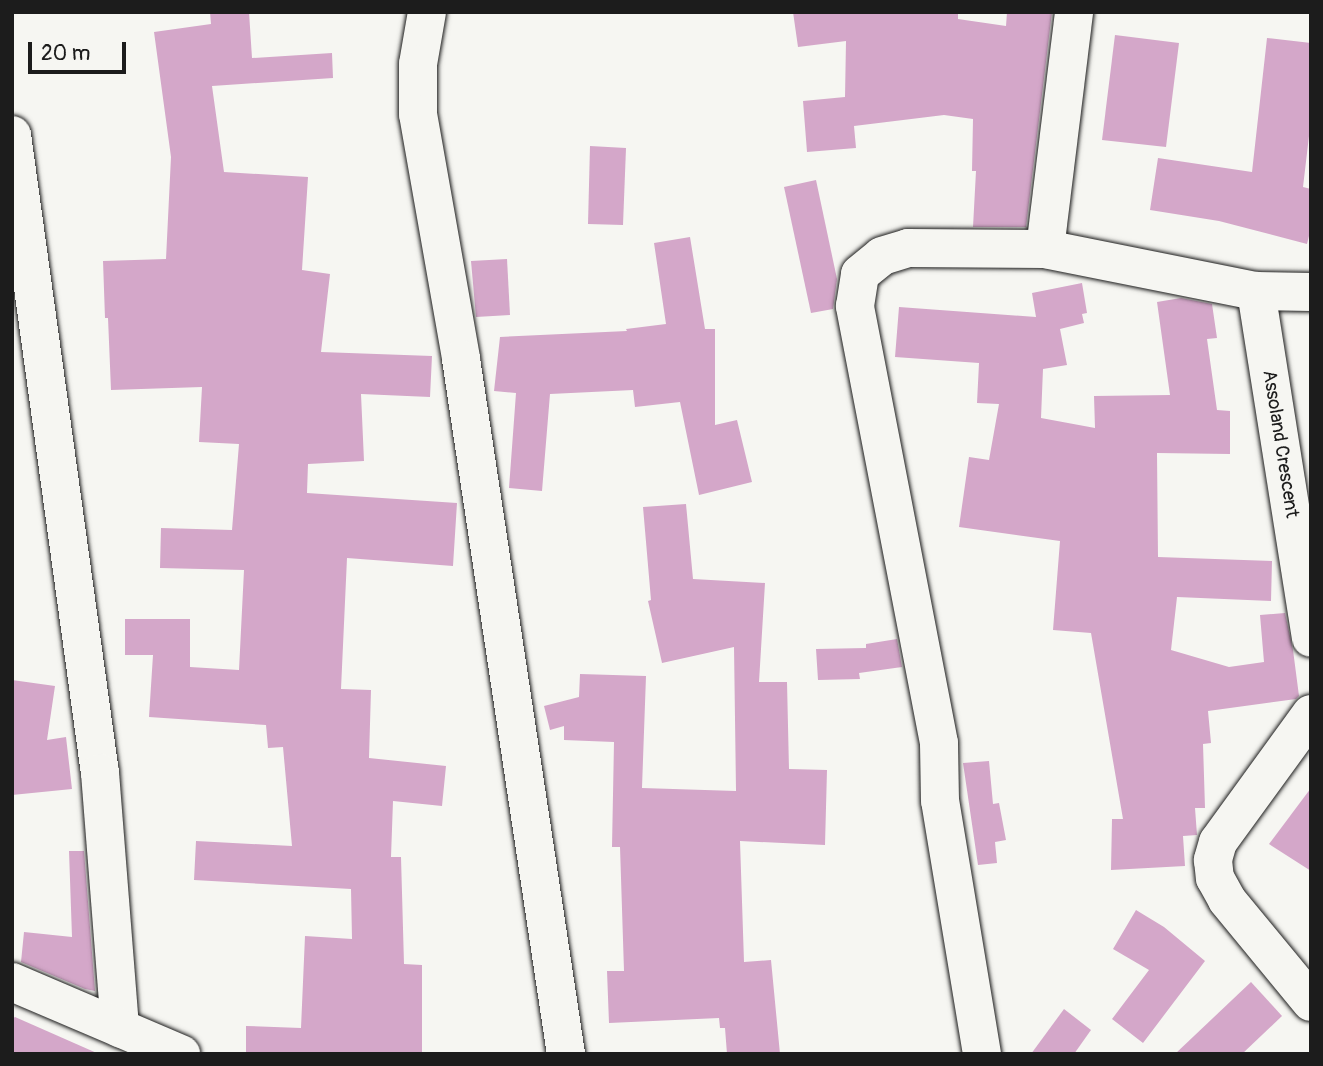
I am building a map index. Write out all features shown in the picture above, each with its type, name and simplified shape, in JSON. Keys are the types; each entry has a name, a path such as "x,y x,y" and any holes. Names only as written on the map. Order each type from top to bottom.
{"street":[{"path":"427,12 418,64 418,114 461,359 566,1054"},
{"path":"1045,249 1074,12"},
{"path":"12,135 100,773 120,1028"},
{"path":"982,1054 940,801 939,743 855,306 860,274 881,256 908,248 1045,249 1256,291 1311,292"},
{"name":"Assoland Crescent","path":"1256,291 1311,638"},
{"path":"1311,714 1218,842 1213,859 1215,878 1227,900 1311,1002"},
{"path":"12,982 176,1053"}],"building":[{"path":"210,12 249,12 252,58 332,53 333,78 212,86 224,172 308,177 302,270 330,274 321,352 432,356 430,397 361,394 364,461 308,464 307,493 457,503 453,566 347,558 341,689 371,690 369,758 446,766 442,806 393,801 391,857 401,857 404,964 422,965 422,1054 246,1054 246,1026 301,1028 305,936 352,939 351,889 194,880 196,841 292,846 283,747 268,748 266,725 149,717 153,655 125,655 125,619 190,619 190,667 239,670 244,570 160,568 161,528 232,530 239,444 199,442 202,387 111,390 108,318 105,318 103,261 166,259 171,157 154,32 211,24"},
{"path":"793,12 958,12 958,19 1006,26 1007,12 1052,12 1026,227 973,227 976,171 972,171 973,119 944,115 854,126 856,148 807,152 803,101 845,97 846,41 798,47"},
{"path":"1115,35 1179,43 1166,147 1102,140"},
{"path":"1267,38 1311,43 1311,119 1303,187 1311,189 1311,228 1307,244 1219,221 1150,210 1158,158 1252,172"},
{"path":"590,146 626,148 623,225 588,224"},
{"path":"816,180 837,279 833,309 811,313 784,187"},
{"path":"690,237 705,329 715,329 715,425 737,420 752,482 699,495 680,402 635,407 633,390 550,394 542,491 509,488 516,393 494,391 500,337 627,331 626,329 666,324 654,243"},
{"path":"507,259 510,315 476,317 471,261"},
{"path":"1082,283 1087,313 1082,314 1084,323 1060,329 1067,365 1043,369 1041,418 1095,428 1094,396 1170,395 1157,302 1181,298 1212,304 1217,338 1207,339 1217,410 1230,411 1230,454 1157,453 1158,557 1272,561 1271,601 1177,597 1171,650 1229,667 1264,662 1260,615 1285,613 1293,650 1299,696 1296,699 1208,711 1211,743 1203,744 1205,808 1195,808 1197,835 1183,836 1185,866 1111,870 1112,819 1123,819 1091,633 1053,630 1060,541 959,527 969,457 989,460 999,404 977,403 979,363 895,357 899,307 1036,317 1032,293"},
{"path":"686,504 693,579 765,583 759,682 787,682 789,769 827,770 825,845 740,841 744,962 771,960 780,1054 727,1054 725,1028 720,1028 719,1018 609,1023 607,971 624,971 620,847 612,847 614,742 564,740 564,726 550,730 544,706 579,697 580,674 646,676 642,788 736,791 734,647 662,663 648,601 651,600 643,507"},
{"path":"897,639 902,667 859,673 860,679 818,680 816,649 866,648 866,644"},
{"path":"12,680 55,686 47,740 66,737 72,789 12,795"},
{"path":"989,761 993,804 999,803 1006,840 995,842 997,863 978,865 963,763"},
{"path":"1311,788 1311,871 1269,844"},
{"path":"69,851 84,851 95,991 21,962 24,932 72,937"},
{"path":"1136,910 1164,927 1205,961 1143,1043 1112,1019 1149,970 1113,949"},
{"path":"1251,982 1282,1016 1242,1054 1175,1054"},
{"path":"1064,1009 1091,1030 1074,1054 1031,1054"},
{"path":"15,1017 99,1054 12,1054 12,1019"}]}
